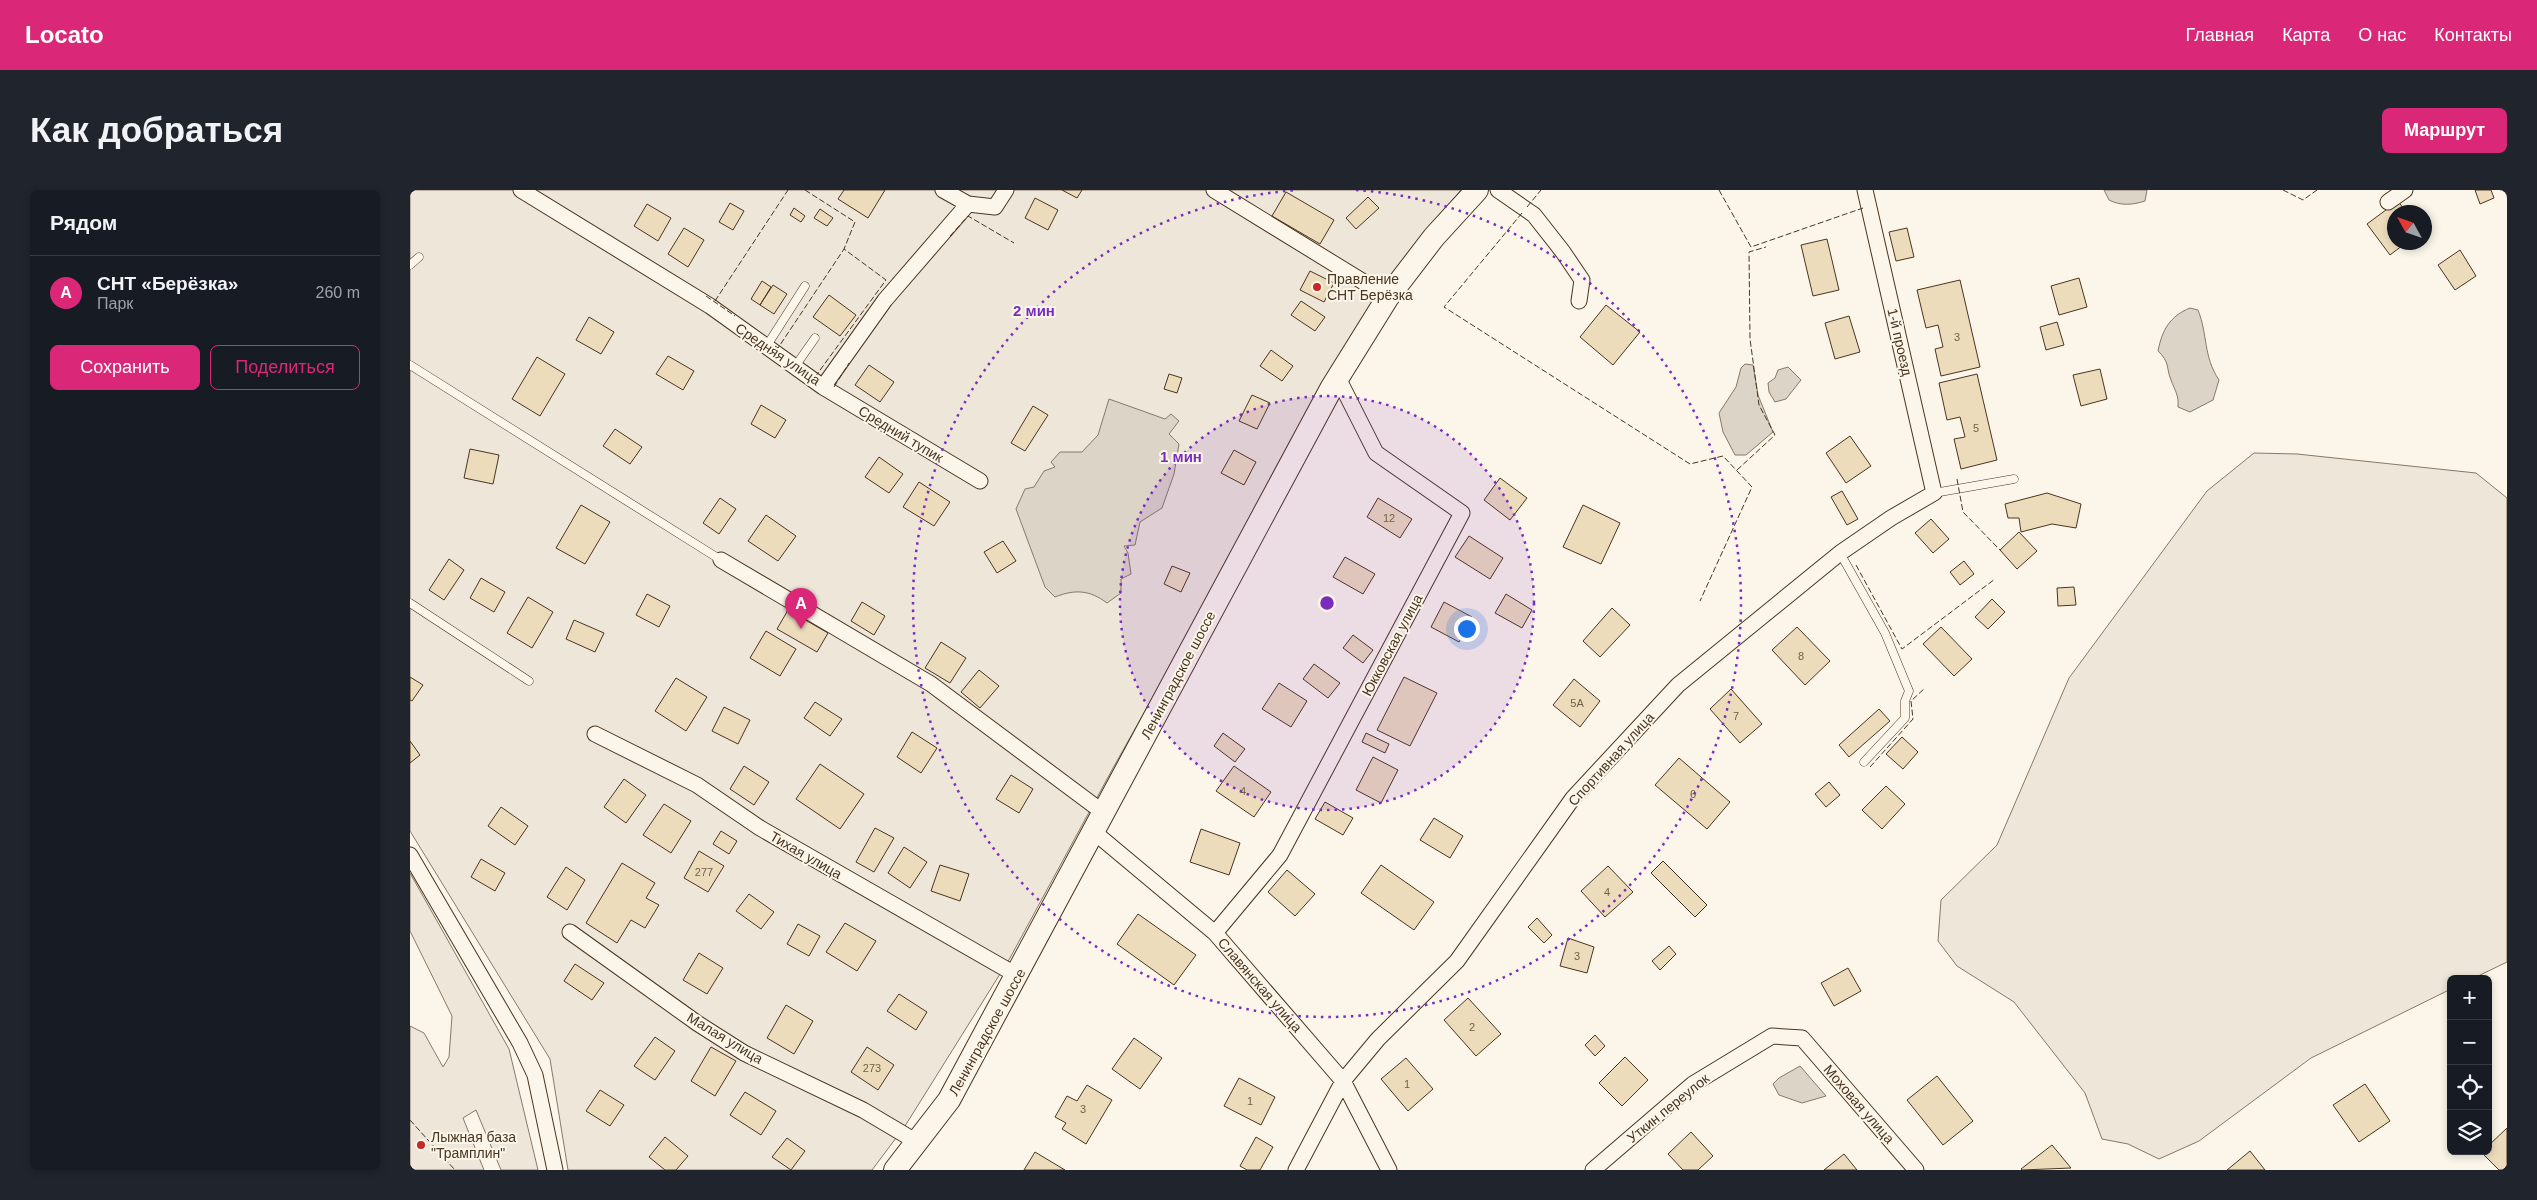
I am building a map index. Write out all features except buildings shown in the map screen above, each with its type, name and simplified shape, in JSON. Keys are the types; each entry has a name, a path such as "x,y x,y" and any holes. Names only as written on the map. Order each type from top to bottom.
{"main road":[{"name":"Ленинградское шоссе","path":"895,1170 949,1100 1018,976 1338,378 1388,297 1434,237 1477,190"}],"street":[{"name":"Средняя улица","path":"521,190 710,306 822,387 885,300 968,204"},
{"path":"944,190 968,204 995,207 1006,190"},
{"path":"1214,190 1237,196 1388,297"},
{"path":"1498,190 1534,216 1563,252 1582,280 1579,301"},
{"name":"1-й проезд","path":"1865,190 1934,493"},
{"path":"2388,202 2405,190"},
{"name":"Юкковская улица","path":"1215,933 1280,855 1462,512 1376,453 1338,378"},
{"name":"Средний тупик","path":"822,387 980,482"},
{"name":"Спортивная улица","path":"1296,1170 1343,1081 1378,1039 1458,961 1573,798 1671,692 1840,554 1891,518 1934,493"},
{"name":"Славянская улица","path":"721,560 932,684 1099,822 1215,933 1343,1081 1389,1170"},
{"name":"Тихая улица","path":"595,734 697,785 760,828 1018,976"},
{"path":"410,855 520,1043 535,1075 555,1170"},
{"name":"Малая улица","path":"570,932 697,1023 744,1053 863,1110 917,1142"},
{"name":"Уткин переулок","path":"1593,1170 1693,1084 1772,1036 1802,1038"},
{"name":"Моховая улица","path":"1802,1038 1916,1170"}],"lane":[{"path":"410,265 419,257"},
{"path":"766,347 805,286"},
{"path":"794,368 815,338"},
{"path":"410,365 721,560"},
{"path":"1934,493 2014,479"},
{"path":"1840,554 1886,633 1909,690 1905,701 1905,718 1864,762"},
{"path":"410,604 529,681"}],"shaded area":[{"path":"410,190 1461,190 1391,275 1113,768 1010,958 905,1126 872,1170 568,1170 550,1059 410,831"},
{"path":"2104,190 2147,190 2145,201 2127,204 2109,200"},
{"path":"2190,308 2198,310 2210,362 2219,380 2213,400 2190,412 2178,407 2177,396 2166,362 2158,351 2168,325 2177,315"},
{"path":"1745,364 1753,365 1758,395 1773,432 1746,455 1735,455 1723,432 1719,413 1736,387 1741,368"},
{"path":"1788,367 1801,380 1786,399 1775,402 1769,392 1768,383 1775,378 1778,370"},
{"path":"1109,399 1165,419 1171,414 1179,421 1169,434 1179,444 1174,474 1162,508 1140,522 1135,545 1124,546 1128,553 1131,574 1121,579 1121,593 1107,603 1095,595 1082,592 1055,597 1045,587 1016,509 1025,489 1034,487 1044,471 1055,467 1051,462 1060,452 1082,452 1098,435"},
{"path":"2254,453 2297,454 2476,473 2507,498 2507,962 2480,975 2447,975 2447,991 2311,1058 2199,1141 2159,1159 2128,1144 2102,1139 2085,1093 2014,1002 1957,966 1938,941 1941,900 1997,845 2069,678 2207,491"},
{"path":"410,873 509,1049 538,1170 501,1170 476,1110 463,1118 484,1170 410,1170 410,1026 424,1033 443,1067 449,1057 452,1016 410,931"},
{"path":"1800,1066 1826,1096 1802,1103 1779,1095 1773,1084 1779,1078"}],"fence":[{"path":"715,301 788,190"},
{"path":"805,190 855,222 844,249"},
{"path":"1527,207 1541,190"},
{"path":"1719,190 1751,247 1863,208"},
{"path":"2283,190 2303,200 2317,190"},
{"path":"1522,213 1444,307 1690,464 1723,456 1752,487 1700,601"},
{"path":"950,236 968,216 1014,243"},
{"path":"1737,470 1775,435 1759,405 1750,339 1749,252 1766,247"},
{"path":"775,346 778,348 844,249 886,280 815,377"},
{"path":"706,296 735,316"},
{"path":"834,387 849,363"},
{"path":"1957,479 1963,512 2000,550"},
{"path":"1856,565 1902,649 1995,579"},
{"path":"1870,767 1913,719 1911,701 1925,688"},
{"path":"410,1120 455,1170"}],"place":[{"name":"Правление СНТ Берёзка","path":"1317,287"},
{"name":"СНТ «Берёзка»","path":"801,629"},
{"name":"Лыжная база \"Трамплин\"","path":"421,1145"}]}
